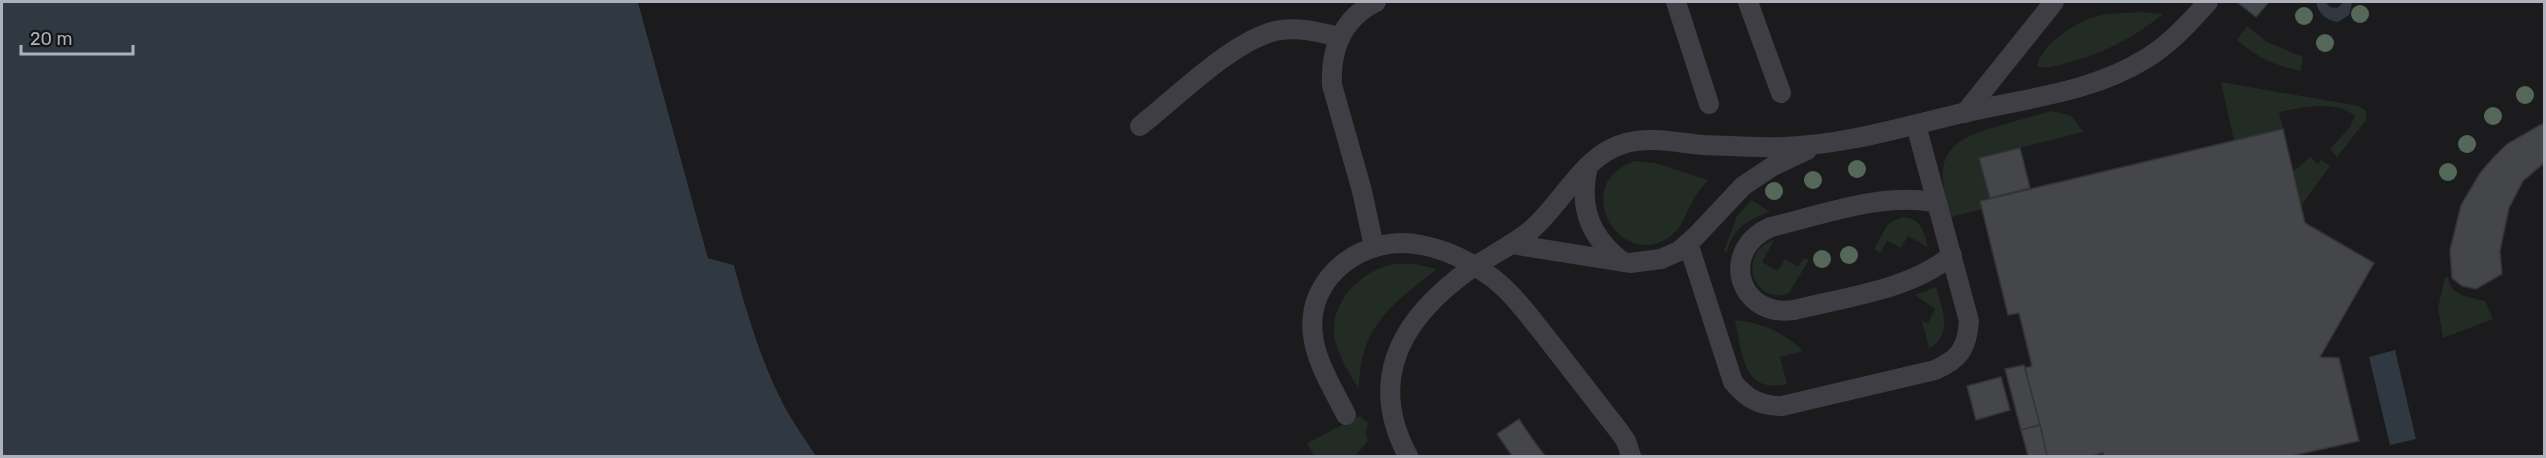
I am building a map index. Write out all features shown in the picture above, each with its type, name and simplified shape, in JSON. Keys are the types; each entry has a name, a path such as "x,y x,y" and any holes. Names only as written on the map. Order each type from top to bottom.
{"lane":[{"path":"1374,247 1362,191 1332,85 1333,54 1339,37 1349,22 1365,7 1376,2"},
{"path":"1676,2 1709,104"},
{"path":"1748,2 1781,93"},
{"path":"1965,113 2054,2"},
{"path":"1408,456 1395,429 1389,400 1389,381 1403,340 1428,306 1458,278 1532,229 1588,166 1612,148 1640,140 1655,139 1704,145 1817,146 2060,92 2105,78 2145,59 2181,32 2208,2"},
{"path":"1140,126 1234,50 1262,36 1277,31 1293,30 1339,37"},
{"path":"1688,243 1734,382 1748,398 1770,406 1782,406 1935,370 1954,359 1967,341 1969,321 1916,125"},
{"path":"1511,244 1624,262 1661,259 1679,251 1688,243 1743,186 1773,166 1817,146"},
{"path":"1588,166 1584,181 1586,213 1600,242 1624,262"},
{"path":"1937,203 1924,200 1876,203 1765,229 1755,236 1744,250 1740,273 1743,285 1759,304 1782,311 1794,310 1905,281 1940,265 1952,255"},
{"path":"1346,415 1317,353 1312,335 1317,297 1325,281 1338,266 1353,256 1374,247 1403,243 1420,244 1476,266 1512,295 1619,431 1631,456"}],"shaded area":[{"path":"2,2 638,2 708,258 734,265 762,357 777,392 816,456 2,456"},
{"path":"2316,2 2325,2 2330,7 2337,8 2344,2 2352,3 2349,15 2338,22 2324,16"},
{"path":"2139,12 2163,14 2140,31 2104,50 2053,67 2037,66 2046,49 2079,23 2102,15"},
{"path":"2247,26 2267,42 2303,57 2301,71 2267,60 2244,46 2237,40"},
{"path":"2221,82 2359,106 2366,111 2366,120 2337,157 2330,149 2350,127 2355,116 2347,111 2328,106 2279,112 2283,129 2234,141"},
{"path":"2053,111 2072,116 2083,132 1979,158 1990,198 1980,201 1982,209 1951,217 1943,181 1943,168 1946,156 1953,147 1979,132"},
{"path":"2310,157 2318,164 2321,160 2330,166 2301,206 2293,172"},
{"path":"1635,161 1655,163 1708,180 1695,196 1676,231 1654,244 1636,244 1621,236 1609,222 1604,205 1605,188 1615,172"},
{"path":"1752,200 1770,212 1742,226 1733,237 1727,252 1724,251 1737,216"},
{"path":"1902,217 1914,220 1921,226 1928,247 1908,236 1901,248 1887,241 1880,253 1874,249 1888,224"},
{"path":"1774,240 1762,262 1778,271 1785,259 1798,267 1804,258 1809,260 1789,293 1777,295 1766,292 1759,286 1752,266 1755,256 1762,247"},
{"path":"1393,264 1415,264 1437,269 1392,306 1381,319 1365,349 1359,389 1336,343 1334,329 1336,316 1341,303 1357,282 1380,268"},
{"path":"2445,277 2448,277 2457,293 2485,301 2493,319 2443,338 2438,308"},
{"path":"1936,287 1943,313 1944,329 1937,343 1929,348 1922,321 1928,323 1935,309 1915,295"},
{"path":"1735,320 1754,323 1772,330 1803,351 1780,357 1787,384 1772,386 1761,383 1753,377 1743,357"},
{"path":"2395,350 2416,439 2390,445 2369,357"},
{"path":"1360,416 1368,423 1366,434 1368,441 1355,456 1314,456 1307,443"}],"pier":[{"path":"638,2 641,2 711,256 737,264 747,304 788,407 819,456 816,456 785,408 745,305 734,265 708,258"}],"building":[{"path":"2237,2 2269,2 2256,17"},
{"path":"2544,124 2544,163 2523,181 2509,208 2500,251 2502,274 2476,289 2462,286 2452,278 2450,250 2461,205 2480,173 2507,144"},
{"path":"2283,129 2305,223 2374,263 2320,357 2339,358 2359,441 2291,456 2104,456 2103,453 2090,456 2047,456 2025,368 2032,366 2019,313 2008,315 1980,201"},
{"path":"2020,148 2030,188 1990,198 1979,158"},
{"path":"2024,365 2040,425 2021,430 2005,369"},
{"path":"2001,377 2010,410 1976,420 1967,386"},
{"path":"1519,419 1545,456 1512,456 1497,434"},
{"path":"2040,425 2047,456 2028,456 2021,430"}]}
